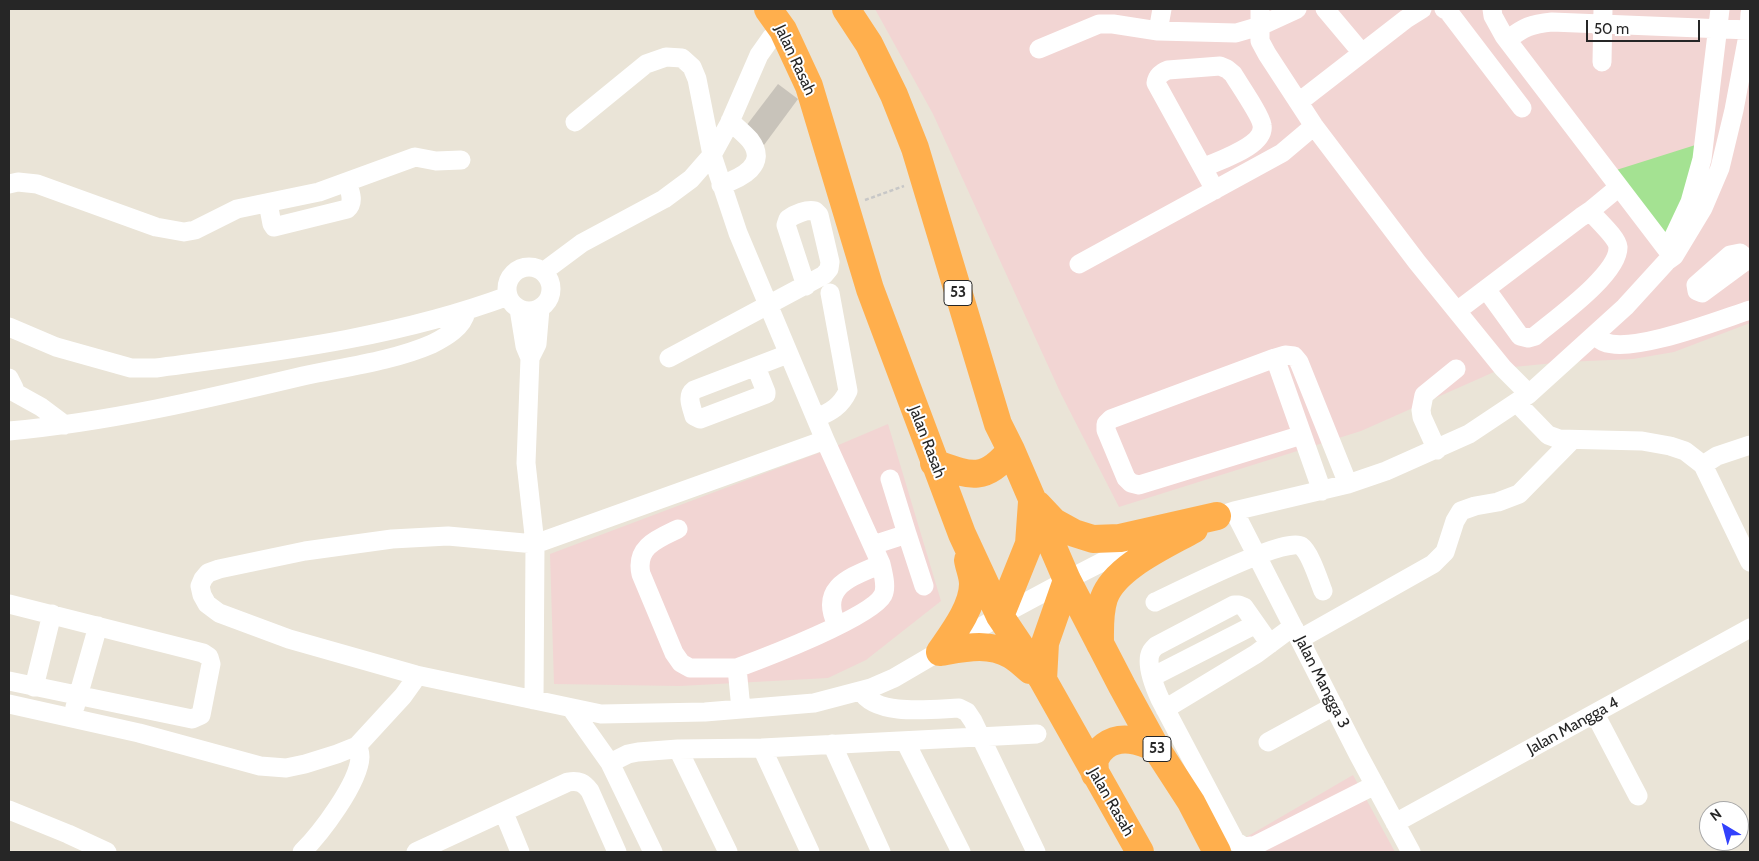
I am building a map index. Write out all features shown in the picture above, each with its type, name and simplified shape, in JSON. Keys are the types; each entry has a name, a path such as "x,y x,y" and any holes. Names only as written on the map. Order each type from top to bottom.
{"highway":[{"name":"53","path":"846,9 869,44 894,95 915,148 998,424 1067,580 1100,645 1156,748 1191,802 1217,852"},
{"name":"Jalan Rasah","path":"776,19 809,86 870,289 962,534 1000,616 1043,680 1140,852"},
{"path":"934,463 966,475 980,474 1002,461 1011,450"},
{"path":"1032,498 1054,522 1074,533 1094,539 1120,538 1226,514"},
{"path":"1000,616 1029,544 1032,498"},
{"path":"1100,645 1100,618 1104,597 1125,569 1226,514"},
{"path":"940,652 962,620 973,584 962,534"},
{"path":"1043,680 1045,643 1067,580"},
{"path":"940,652 992,647 1011,655 1043,680"},
{"path":"1095,774 1096,757 1100,750 1108,743 1129,739 1156,748"}],"street":[{"path":"1158,31 1162,9"},
{"path":"1251,9 1260,18 1260,41 1314,126 1417,262 1503,368 1548,435 1572,440 1642,441 1685,451 1703,465 1750,562"},
{"path":"1039,49 1099,24 1113,24 1158,31 1236,33 1260,18 1297,9"},
{"path":"1325,9 1362,53"},
{"path":"1299,102 1422,9"},
{"path":"1444,9 1448,11 1522,108"},
{"path":"1492,9 1493,16 1507,40 1670,256"},
{"path":"1670,256 1690,202 1702,159 1719,30 1720,9"},
{"path":"825,440 534,544 448,536 392,539 305,551 208,573 200,586 202,595 207,604 219,613 289,639 416,675 601,714 705,712 814,703 861,691 894,678 1000,616 1110,558 1226,514 1322,491 1386,472 1469,434 1523,398 1625,307 1670,256 1704,208 1720,168 1734,110 1750,21 1719,30 1602,16 1533,24 1507,40"},
{"path":"1602,16 1602,62"},
{"path":"543,272 582,243 664,199 692,179 712,155 730,121 759,54 771,38 776,19"},
{"path":"575,122 646,64 666,57 682,58 692,67 697,79 712,155 738,233 825,440 881,564 884,578 884,594 873,606 837,625 800,643 737,668 690,668 682,663 674,653 641,574 639,564 640,556 646,549 662,537 678,529"},
{"path":"1203,168 1251,146 1262,134 1262,123 1233,74 1227,69 1220,66 1168,70 1161,73 1156,83 1215,190"},
{"path":"721,185 743,176 755,163 756,154 754,146 730,121"},
{"path":"1079,264 1282,153 1314,126"},
{"path":"9,184 18,182 37,184 156,227 178,232 194,230 237,209 319,192 415,157 436,161 461,160"},
{"path":"268,203 274,227 347,209 352,201 347,182"},
{"path":"1457,311 1619,187"},
{"path":"1486,289 1520,336 1528,338 1535,336 1603,278 1617,256 1618,247 1616,240 1590,211"},
{"path":"9,326 56,347 131,368 142,369 228,358 370,335 513,303 526,312 533,312 540,309 549,299 551,284 543,272 529,267 521,268 514,272 507,285 513,303 525,346 530,358"},
{"path":"669,358 806,286"},
{"path":"816,418 836,409 844,401 848,391 830,293"},
{"path":"534,700 534,544 526,463 530,358 537,344 540,309"},
{"path":"1595,335 1603,342 1613,344 1642,344 1750,310"},
{"path":"9,431 66,426 186,403 375,361 432,344 451,333 464,321 466,312"},
{"path":"756,367 788,354"},
{"path":"1302,435 1139,485 1131,483 1126,478 1106,430 1106,424 1111,419 1275,358 1285,355 1294,356 1299,362 1348,484"},
{"path":"1275,358 1322,491"},
{"path":"1437,450 1422,417 1421,410 1424,394 1456,369"},
{"path":"10,387 66,426"},
{"path":"1165,709 1256,654 1287,631 1297,633 1434,564 1445,552 1455,521 1461,511 1475,506 1498,502 1519,494 1572,440"},
{"path":"1703,465 1717,456 1750,445"},
{"path":"890,479 924,586"},
{"name":"Jalan Mangga 3","path":"1226,514 1257,555 1410,852"},
{"path":"873,545 907,534"},
{"path":"1155,602 1257,555 1294,544 1301,546 1306,552 1323,591"},
{"path":"837,625 830,604 834,593 842,583 851,577 881,564"},
{"path":"9,604 207,654 211,664 201,715 192,719 9,682"},
{"path":"1270,644 1244,607 1234,605 1156,646 1151,652 1149,659 1152,677 1165,709 1235,841 1244,847 1256,845 1375,785"},
{"path":"34,687 52,614"},
{"path":"1152,677 1256,624"},
{"path":"71,718 98,626"},
{"name":"Jalan Mangga 4","path":"1395,823 1750,628"},
{"path":"737,668 741,709"},
{"path":"9,704 148,736 260,766 286,768 305,764 357,746 403,696 416,675"},
{"path":"861,691 871,700 897,710 964,709 970,716 1036,852"},
{"path":"1268,742 1334,706"},
{"path":"571,708 610,762 653,852"},
{"path":"1595,714 1638,796"},
{"path":"610,762 628,754 678,749 762,748 1037,734"},
{"path":"905,740 961,852"},
{"path":"832,744 881,852"},
{"path":"302,852 317,837 350,785 360,758 357,746"},
{"path":"762,748 810,852"},
{"path":"678,749 728,852"},
{"path":"416,852 568,782 580,782 586,785 617,852"},
{"path":"9,810 107,852"},
{"path":"504,813 520,852"}],"path":[{"path":"856,203 912,184"}],"shaded area":[{"path":"875,9 1750,9 1750,323 1674,352 1633,359 1565,362 1503,368 1361,431 1119,507 1061,394 933,114"},
{"path":"888,424 941,601 866,660 828,678 680,686 554,684 550,554 829,449"},
{"path":"1353,775 1395,852 1235,852 1231,846"}],"green space":[{"path":"1708,141 1668,249 1610,172"}],"building":[{"path":"778,84 798,99 764,145 743,130"}]}
